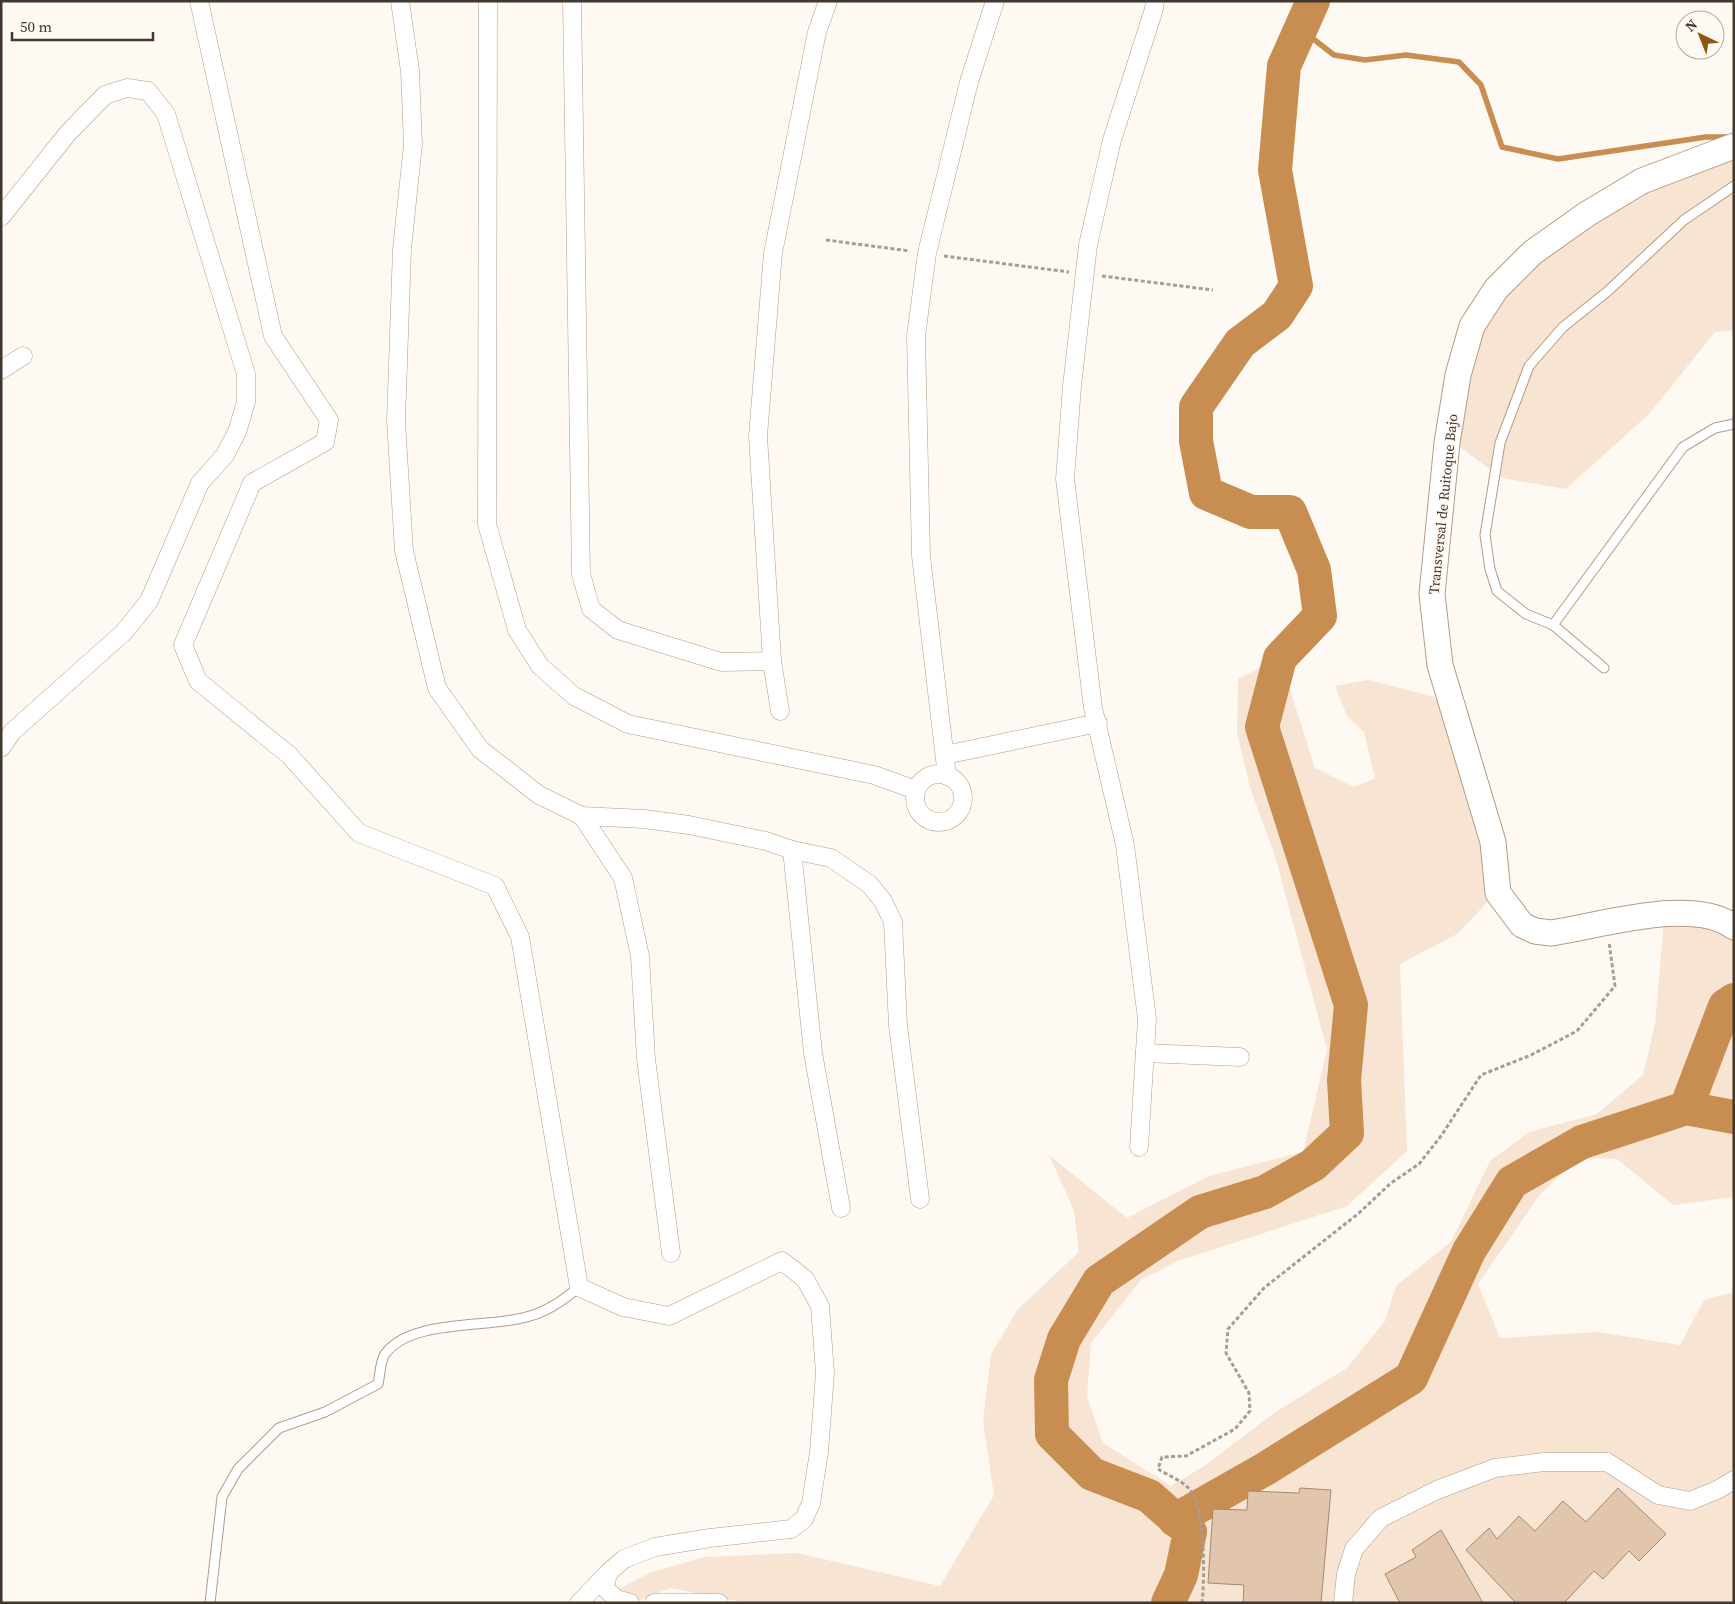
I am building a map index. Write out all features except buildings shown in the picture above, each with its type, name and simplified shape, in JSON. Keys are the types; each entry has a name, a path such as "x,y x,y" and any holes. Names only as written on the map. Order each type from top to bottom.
{"street":[{"path":"199,1 273,336 329,420 325,442 252,483 183,645 198,680 289,756 359,833 495,886 520,937 579,1287 623,1307 669,1316 782,1261 805,1279 820,1306 825,1373 819,1452 812,1503 804,1519 791,1529 710,1538 654,1548 624,1559 578,1603"},
{"path":"400,1 410,71 413,144 402,250 396,421 404,551 437,688 480,750 539,795 582,816 644,819 689,825 766,842 792,850 831,858 869,884 882,901 893,922 898,1025 920,1199"},
{"path":"488,1 487,524 517,630 540,666 574,696 628,724 874,775 916,790"},
{"path":"572,1 581,574 591,609 618,630 721,662 772,661"},
{"path":"780,712 772,661 758,436 772,263 817,32 828,1"},
{"path":"947,776 921,556 916,336 927,254 969,82 995,1"},
{"path":"1139,1147 1147,1019 1125,845 1093,708 1065,479 1072,386 1088,246 1112,140 1154,10 1154,1"},
{"path":"1,217 68,133 105,95 127,88 148,91 166,114 246,374 246,402 237,432 224,455 200,483 149,601 124,632 12,732 1,748"},
{"name":"Transversal de Ruitoque Bajo","path":"1734,146 1642,180 1587,214 1532,253 1496,289 1472,326 1456,385 1447,443 1432,594 1440,665 1493,842 1498,893 1522,925 1535,931 1551,933 1663,913 1697,912 1728,922 1734,927"},
{"path":"1,370 23,356"},
{"path":"945,755 1098,723"},
{"path":"935,775 947,776 957,783 962,794 962,807 954,817 943,822 930,821 920,814 915,802 916,790 924,780 935,775"},
{"path":"582,816 623,878 640,956 646,1058 671,1253"},
{"path":"792,850 814,1053 841,1208"},
{"path":"1145,1053 1240,1057"},
{"path":"1343,1603 1346,1574 1354,1549 1381,1518 1437,1490 1496,1468 1544,1462 1607,1462 1658,1495 1690,1501 1717,1490 1734,1480"},
{"path":"608,1573 605,1588 616,1599 630,1603"},
{"path":"654,1603 719,1603"}],"lane":[{"path":"1604,668 1553,624 1526,614 1497,591 1490,569 1485,534 1500,443 1530,366 1564,326 1608,291 1684,220 1734,186"},
{"path":"1553,624 1683,447 1715,428 1734,424"},
{"path":"210,1603 222,1497 238,1469 279,1428 325,1412 378,1384 384,1355 403,1338 429,1331 530,1317 563,1300 579,1287"}],"path":[{"path":"826,240 1213,290"},
{"path":"1202,1603 1204,1585 1199,1510 1190,1489 1158,1470 1162,1457 1186,1456 1235,1429 1250,1411 1249,1393 1226,1353 1228,1328 1264,1288 1360,1213 1391,1183 1419,1164 1441,1136 1481,1075 1531,1055 1577,1031 1615,986 1607,924"}],"shaded area":[{"path":"1734,143 1734,331 1715,332 1649,414 1566,489 1502,478 1449,439 1474,322 1533,249"},
{"path":"1280,658 1315,768 1354,787 1375,778 1364,732 1347,716 1335,686 1368,680 1435,697 1479,781 1500,889 1457,934 1400,964 1407,1151 1347,1206 1178,1261 1141,1280 1091,1343 1087,1396 1103,1443 1171,1486 1206,1465 1274,1413 1347,1368 1385,1321 1396,1286 1451,1242 1490,1161 1529,1132 1597,1114 1643,1075 1655,1024 1665,909 1734,921 1734,1197 1673,1205 1617,1159 1577,1158 1539,1196 1478,1284 1500,1338 1597,1332 1680,1345 1704,1300 1734,1292 1734,1603 747,1603 670,1588 632,1603 606,1596 649,1573 705,1557 797,1553 940,1586 994,1495 983,1422 991,1354 1018,1309 1079,1252 1074,1211 1049,1155 1127,1218 1209,1176 1303,1152 1327,1050 1275,856 1250,788 1237,732 1238,679"}],"waterway":[{"path":"1168,1603 1181,1575 1190,1532 1149,1496 1092,1474 1052,1434 1051,1380 1064,1339 1099,1281 1200,1212 1265,1192 1313,1165 1347,1133 1344,1080 1351,1005 1262,727 1280,658 1320,616 1314,570 1290,512 1251,512 1206,493 1196,441 1196,407 1240,343 1277,315 1296,286 1275,170 1284,66 1313,1"},
{"path":"1307,15 1312,38 1334,55 1365,60 1406,55 1459,62 1481,85 1502,147 1558,159 1706,137 1729,137"},
{"path":"1175,1520 1265,1469 1411,1378 1469,1251 1512,1182 1582,1142 1686,1108 1725,1006 1734,1000"},
{"path":"1686,1108 1734,1117"}]}
